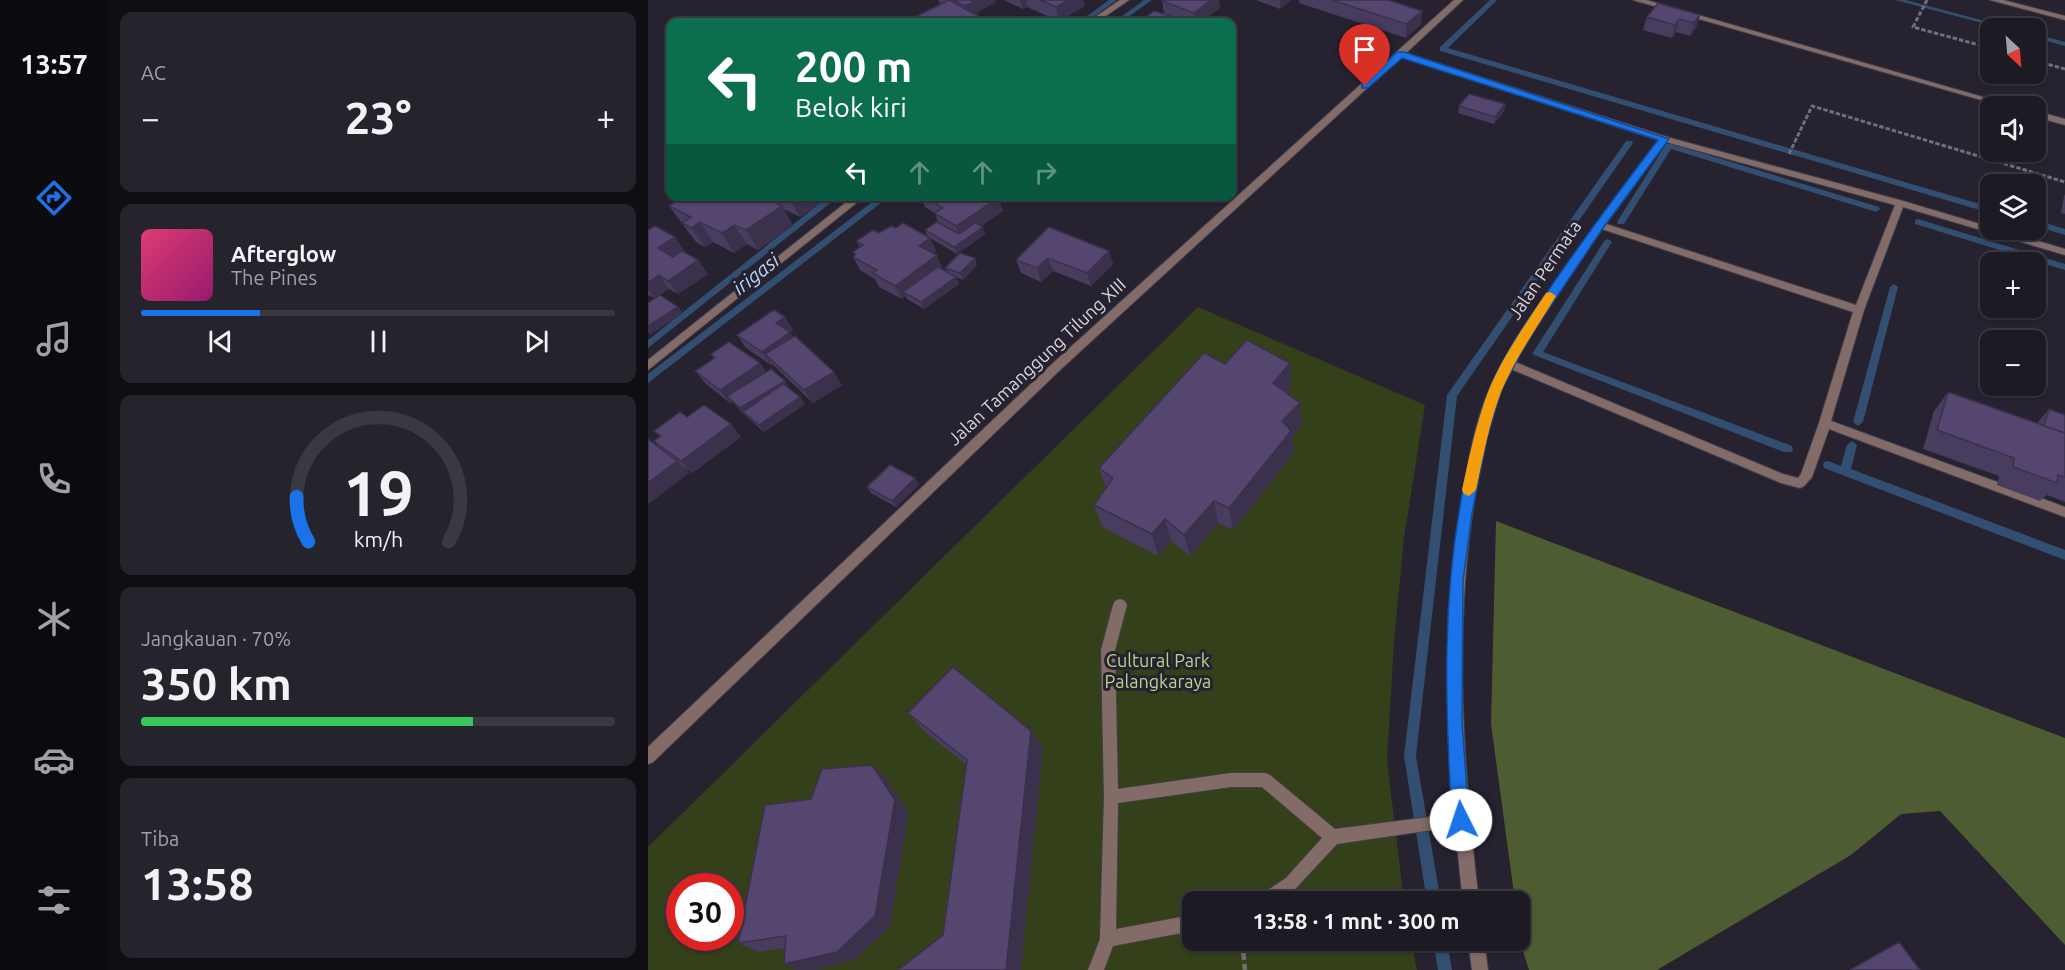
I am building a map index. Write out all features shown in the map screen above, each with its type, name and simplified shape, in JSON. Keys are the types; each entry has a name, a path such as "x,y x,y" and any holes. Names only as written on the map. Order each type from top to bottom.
{"street":[{"path":"1098,18 1125,0"},
{"name":"Jalan Tamanggung Tilung XIII","path":"648,757 1056,367 1459,0"},
{"path":"1637,0 1980,97"},
{"path":"1994,0 2065,18"},
{"path":"1401,54 1664,139 1900,203 2065,252"},
{"path":"2046,117 2065,122"},
{"name":"Jalan Permata","path":"1470,891 1461,820 1454,721 1456,581 1465,513 1480,438 1495,391 1524,336 1599,225 1664,139"},
{"path":"648,366 855,201"},
{"path":"1509,364 1797,483 1805,479 1825,423 1859,310 1900,203"},
{"path":"1599,225 1859,310"},
{"path":"1825,423 2065,512"},
{"path":"1096,970 1108,939 1111,797 1108,650 1120,605"},
{"path":"1111,797 1231,780 1265,780 1333,837"},
{"path":"1280,891 1291,883 1333,837 1461,820"},
{"path":"1108,939 1182,925"},
{"path":"1477,951 1480,970"}],"path":[{"path":"1927,1 1913,27 1980,45"},
{"path":"2046,64 2065,69"},
{"path":"1781,170 1812,106 2065,182"},
{"path":"1243,951 1245,970"}],"green space":[{"name":"Cultural Park Palangkaraya","path":"1198,307 1425,405 1404,538 1394,641 1387,760 1403,891 1182,891 1182,951 1413,951 1417,970 648,970 648,847"},
{"path":"1496,521 2065,738 2065,945 1940,811 1901,814 1851,855 1657,970 1529,970 1523,951 1530,951 1530,891 1514,891 1491,724"}],"building":[{"path":"949,0 982,18 913,18"},
{"path":"953,0 970,0 974,2 965,6"},
{"path":"1040,0 1068,0 1056,7"},
{"path":"1211,0 1194,13 1162,1"},
{"path":"1332,0 1388,0 1422,11 1406,24"},
{"path":"1658,3 1700,15 1694,23 1679,19 1675,25 1647,17"},
{"path":"1154,11 1176,18 1145,18"},
{"path":"1469,94 1505,104 1495,117 1459,106"},
{"path":"676,201 772,201 782,206 746,230 734,225 722,233 700,222 691,228 682,223 691,217 669,206"},
{"path":"932,201 994,201 956,226 934,213 943,208"},
{"path":"937,222 959,234 975,223 983,227 954,247 925,230"},
{"path":"903,223 930,238 919,246 937,255 895,286 872,273 877,270 853,257 856,254 853,252 863,245 856,241 873,230 879,233 891,226 896,228"},
{"path":"655,226 675,237 658,248 673,257 682,251 698,260 668,281 659,275 648,283 648,230"},
{"path":"1049,227 1109,251 1087,273 1048,258 1037,268 1016,260"},
{"path":"960,253 975,258 960,273 945,268"},
{"path":"938,267 956,277 921,302 903,292"},
{"path":"660,295 678,307 648,326 648,303"},
{"path":"774,310 785,317 776,323 790,332 762,352 737,335"},
{"path":"795,336 834,372 804,390 765,354"},
{"path":"1247,340 1290,363 1273,383 1300,403 1282,421 1291,431 1229,508 1214,501 1184,535 1165,519 1152,534 1094,505 1113,478 1099,468 1204,353 1225,364"},
{"path":"729,342 760,363 720,390 695,371 715,358 711,354"},
{"path":"771,369 785,381 740,408 727,396"},
{"path":"783,384 800,397 759,425 743,412"},
{"path":"1948,392 2065,433 2065,477 2058,475 2057,483 2013,467 2014,458 1937,430"},
{"path":"704,405 731,424 681,461 654,441 661,436 654,431 680,412 687,417"},
{"path":"2049,409 2065,415 2065,433 2044,426"},
{"path":"648,439 677,461 648,483"},
{"path":"890,465 915,478 892,501 867,487"},
{"path":"953,667 1031,731 1006,970 898,970 943,935 967,760 908,713"},
{"path":"872,765 895,800 875,916 837,952 784,964 786,936 744,942 744,912 765,805 811,799 822,769"},
{"path":"1899,942 1920,970 1850,970"}],"waterway":[{"name":"irigasi","path":"1088,18 1114,0"},
{"name":"irigasi","path":"1123,18 1149,0"},
{"path":"1494,0 1443,49 1980,207"},
{"path":"1898,0 1980,21"},
{"path":"2046,39 2065,44"},
{"path":"1432,891 1410,756 1452,395 1629,143"},
{"path":"1621,222 1669,146 1876,209"},
{"name":"irigasi","path":"648,345 829,201"},
{"name":"irigasi","path":"648,379 879,201"},
{"path":"1918,222 2065,267"},
{"path":"2046,226 2065,232"},
{"path":"1608,242 1537,353 1788,449"},
{"path":"1858,422 1894,287"},
{"path":"1845,471 1852,445"},
{"path":"1828,465 2065,555"},
{"path":"1442,951 1445,970"}],"slow traffic":[{"path":"1469,490 1480,438 1495,391 1524,336 1550,296"}],"route":[{"path":"1365,86 1401,54 1664,139 1599,225 1524,336 1495,391 1480,438 1465,513 1456,581 1453,635 1454,721 1461,820"}]}
